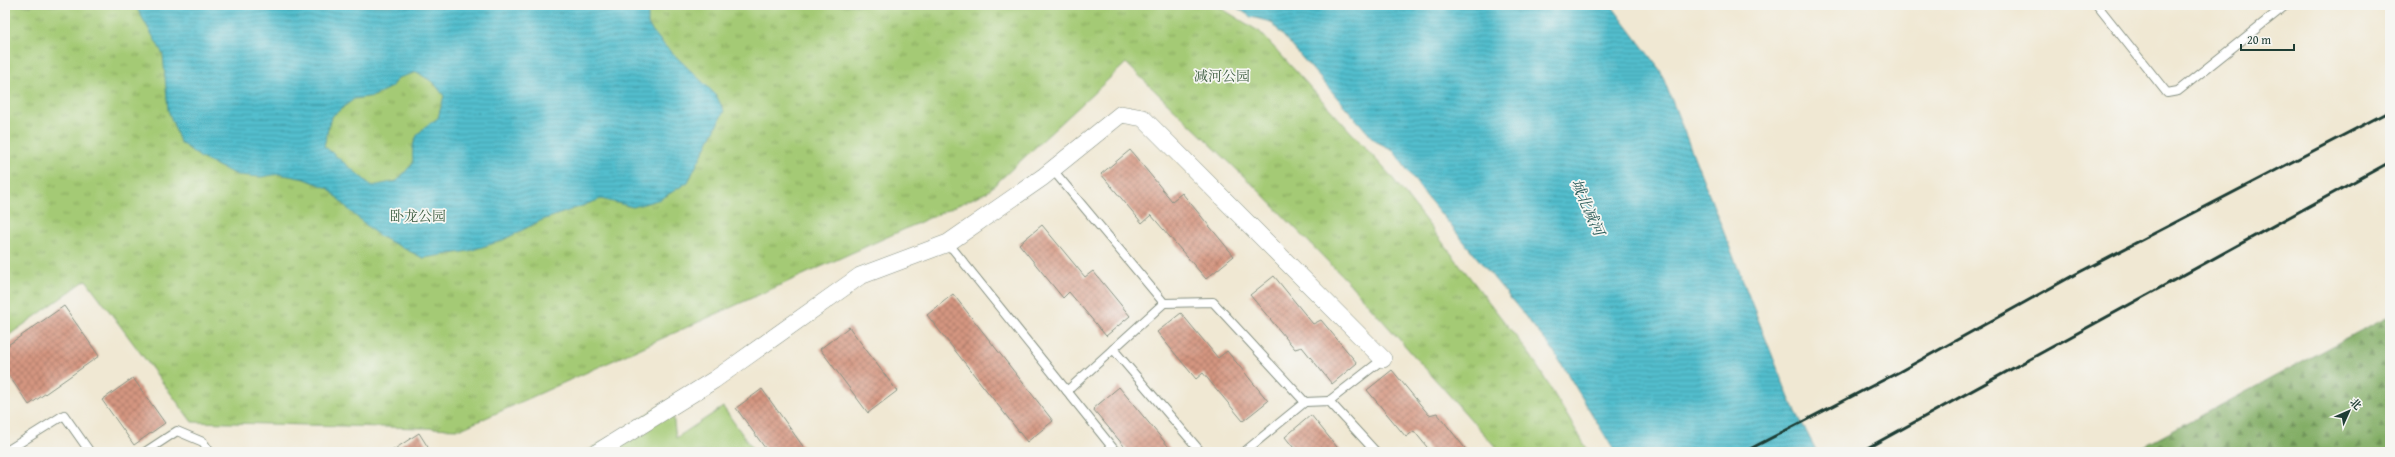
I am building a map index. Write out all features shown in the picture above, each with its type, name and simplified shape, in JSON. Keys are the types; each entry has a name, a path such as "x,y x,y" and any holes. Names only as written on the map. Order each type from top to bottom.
{"street":[{"path":"598,452 714,380 860,276 948,243 1052,169 1120,114 1143,118 1383,359"}],"lane":[{"path":"2097,5 2167,93 2178,91 2286,5"},
{"path":"1052,169 1164,303"},
{"path":"948,243 1116,452"},
{"path":"1067,391 1164,303 1213,302 1305,402"},
{"path":"1112,349 1200,452"},
{"path":"1244,452 1305,402 1329,401 1383,359"},
{"path":"1329,401 1376,452"},
{"path":"6,452 64,415 90,452"},
{"path":"145,452 177,431 202,442 210,452"}],"green space":[{"name":"卧龙公园","path":"5,5 1216,5 1260,32 1390,175 1531,356 1589,452 1500,452 1349,283 1256,188 1126,63 987,192 461,429 192,422 86,280 5,338"},
{"path":"2390,315 2390,452 2133,452"},
{"path":"671,399 676,438 723,407 755,452 586,452"}],"water":[{"path":"135,5 648,5 648,25 664,45 716,95 724,111 688,182 661,199 633,207 601,199 540,221 501,241 469,251 423,258 379,236 352,213 328,188 305,179 279,174 261,177 237,175 201,158 180,142 168,110 163,54","holes":["417,72 434,83 444,96 438,118 425,127 417,136 413,147 413,163 397,181 372,186 324,146 331,117 354,99 374,96 391,87 398,78"]},
{"name":"城北减河","path":"1233,5 1611,5 1660,70 1789,398 1817,452 1615,452 1553,350 1423,192 1393,150 1375,141 1271,22 1251,17"}],"building":[{"path":"1130,150 1172,201 1182,193 1234,256 1206,279 1151,215 1142,223 1101,174"},
{"path":"1042,225 1085,277 1093,271 1130,316 1106,336 1069,292 1063,298 1019,244"},
{"path":"1274,276 1313,324 1321,320 1357,363 1332,384 1302,347 1295,349 1250,295"},
{"path":"953,294 1053,421 1027,442 927,315"},
{"path":"64,306 99,356 29,405 5,370 5,347"},
{"path":"1181,313 1218,358 1227,351 1268,401 1243,421 1203,373 1196,379 1157,332"},
{"path":"849,327 897,391 868,413 820,349"},
{"path":"1392,370 1429,415 1437,413 1468,452 1431,452 1414,431 1406,437 1367,390"},
{"path":"133,378 165,423 134,445 102,400"},
{"path":"1119,387 1173,452 1129,452 1093,409"},
{"path":"762,389 807,452 768,452 736,408"},
{"path":"1311,415 1341,452 1297,452 1285,437"},
{"path":"419,433 431,452 390,452"}],"railway":[{"path":"1744,452 1899,372 2074,275 2390,111"},
{"path":"1860,452 2390,162"}],"park label":[{"name":"减河公园","path":"1222,76"}]}
